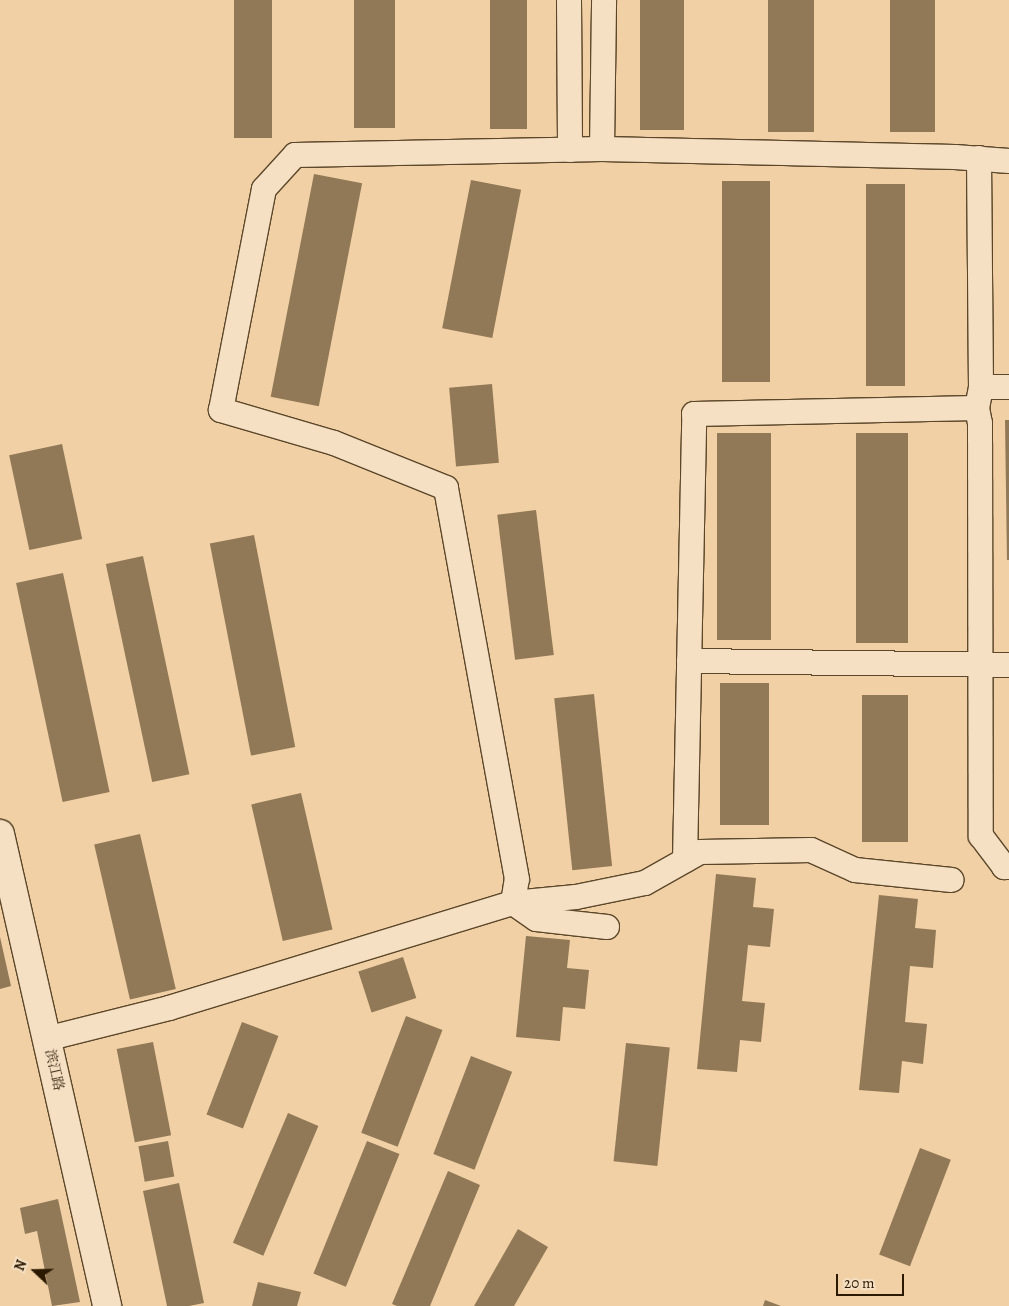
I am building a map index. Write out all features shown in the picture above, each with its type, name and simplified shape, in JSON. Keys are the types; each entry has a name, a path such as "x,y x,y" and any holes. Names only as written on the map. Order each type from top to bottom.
{"main road":[{"name":"滨江路","path":"0,834 107,1306"}],"street":[{"path":"569,0 570,150"},
{"path":"602,149 604,0"},
{"path":"513,903 517,879 446,488 334,443 221,410 264,189 295,155 602,149 979,158 1009,161"},
{"path":"979,158 980,836 1004,867 1009,867"},
{"path":"685,860 694,414 979,398 1009,387"},
{"path":"689,661 1009,665"},
{"path":"46,1039 169,1008 513,903 576,897 645,883 700,852 811,850 855,870 951,880"},
{"path":"513,903 536,919 607,927"}],"building":[{"path":"234,0 272,0 272,138 234,138"},
{"path":"354,0 395,0 395,128 354,128"},
{"path":"490,0 527,0 527,129 490,129"},
{"path":"640,0 684,0 684,130 640,130"},
{"path":"768,0 814,0 814,132 768,132"},
{"path":"890,0 935,0 935,132 890,132"},
{"path":"314,174 362,183 319,406 271,397"},
{"path":"471,180 521,190 492,338 442,328"},
{"path":"722,181 770,181 770,382 722,382"},
{"path":"866,184 905,184 905,386 866,386"},
{"path":"492,384 499,463 456,466 449,388"},
{"path":"1005,420 1009,420 1009,560 1007,560"},
{"path":"717,433 771,433 771,640 717,640"},
{"path":"856,433 908,433 908,643 856,643"},
{"path":"62,444 82,539 29,550 9,455"},
{"path":"536,510 554,655 515,660 497,515"},
{"path":"254,535 295,747 251,756 210,544"},
{"path":"143,556 189,774 152,782 106,564"},
{"path":"63,573 110,792 63,802 16,583"},
{"path":"720,683 769,683 769,825 720,825"},
{"path":"594,694 612,866 572,870 554,698"},
{"path":"862,695 908,695 908,842 862,842"},
{"path":"301,793 332,929 283,941 251,804"},
{"path":"140,834 176,989 130,999 94,845"},
{"path":"716,874 756,878 753,907 774,909 770,947 748,945 742,1001 765,1003 761,1042 740,1040 737,1072 697,1069"},
{"path":"879,895 918,899 915,928 936,930 933,968 910,966 905,1022 927,1024 923,1064 902,1061 899,1093 859,1090"},
{"path":"526,936 570,940 567,968 589,970 585,1009 563,1007 560,1041 516,1037"},
{"path":"0,937 11,986 0,989"},
{"path":"403,957 416,998 372,1012 358,972"},
{"path":"406,1016 442,1030 398,1147 361,1133"},
{"path":"242,1022 278,1036 243,1128 207,1114"},
{"path":"153,1042 171,1135 135,1142 117,1049"},
{"path":"626,1043 670,1048 657,1166 614,1161"},
{"path":"471,1056 512,1072 474,1170 433,1154"},
{"path":"288,1113 318,1126 263,1256 233,1243"},
{"path":"168,1141 174,1176 145,1182 138,1146"},
{"path":"367,1141 399,1154 346,1287 313,1274"},
{"path":"920,1148 951,1160 910,1266 879,1254"},
{"path":"448,1171 480,1185 430,1306 397,1306 392,1304"},
{"path":"179,1183 204,1303 189,1306 167,1306 143,1191"},
{"path":"58,1199 80,1302 52,1306 37,1231 25,1234 20,1208"},
{"path":"518,1229 548,1247 514,1306 474,1306"},
{"path":"258,1282 301,1292 297,1306 252,1306"},
{"path":"765,1300 781,1306 763,1306"}]}
